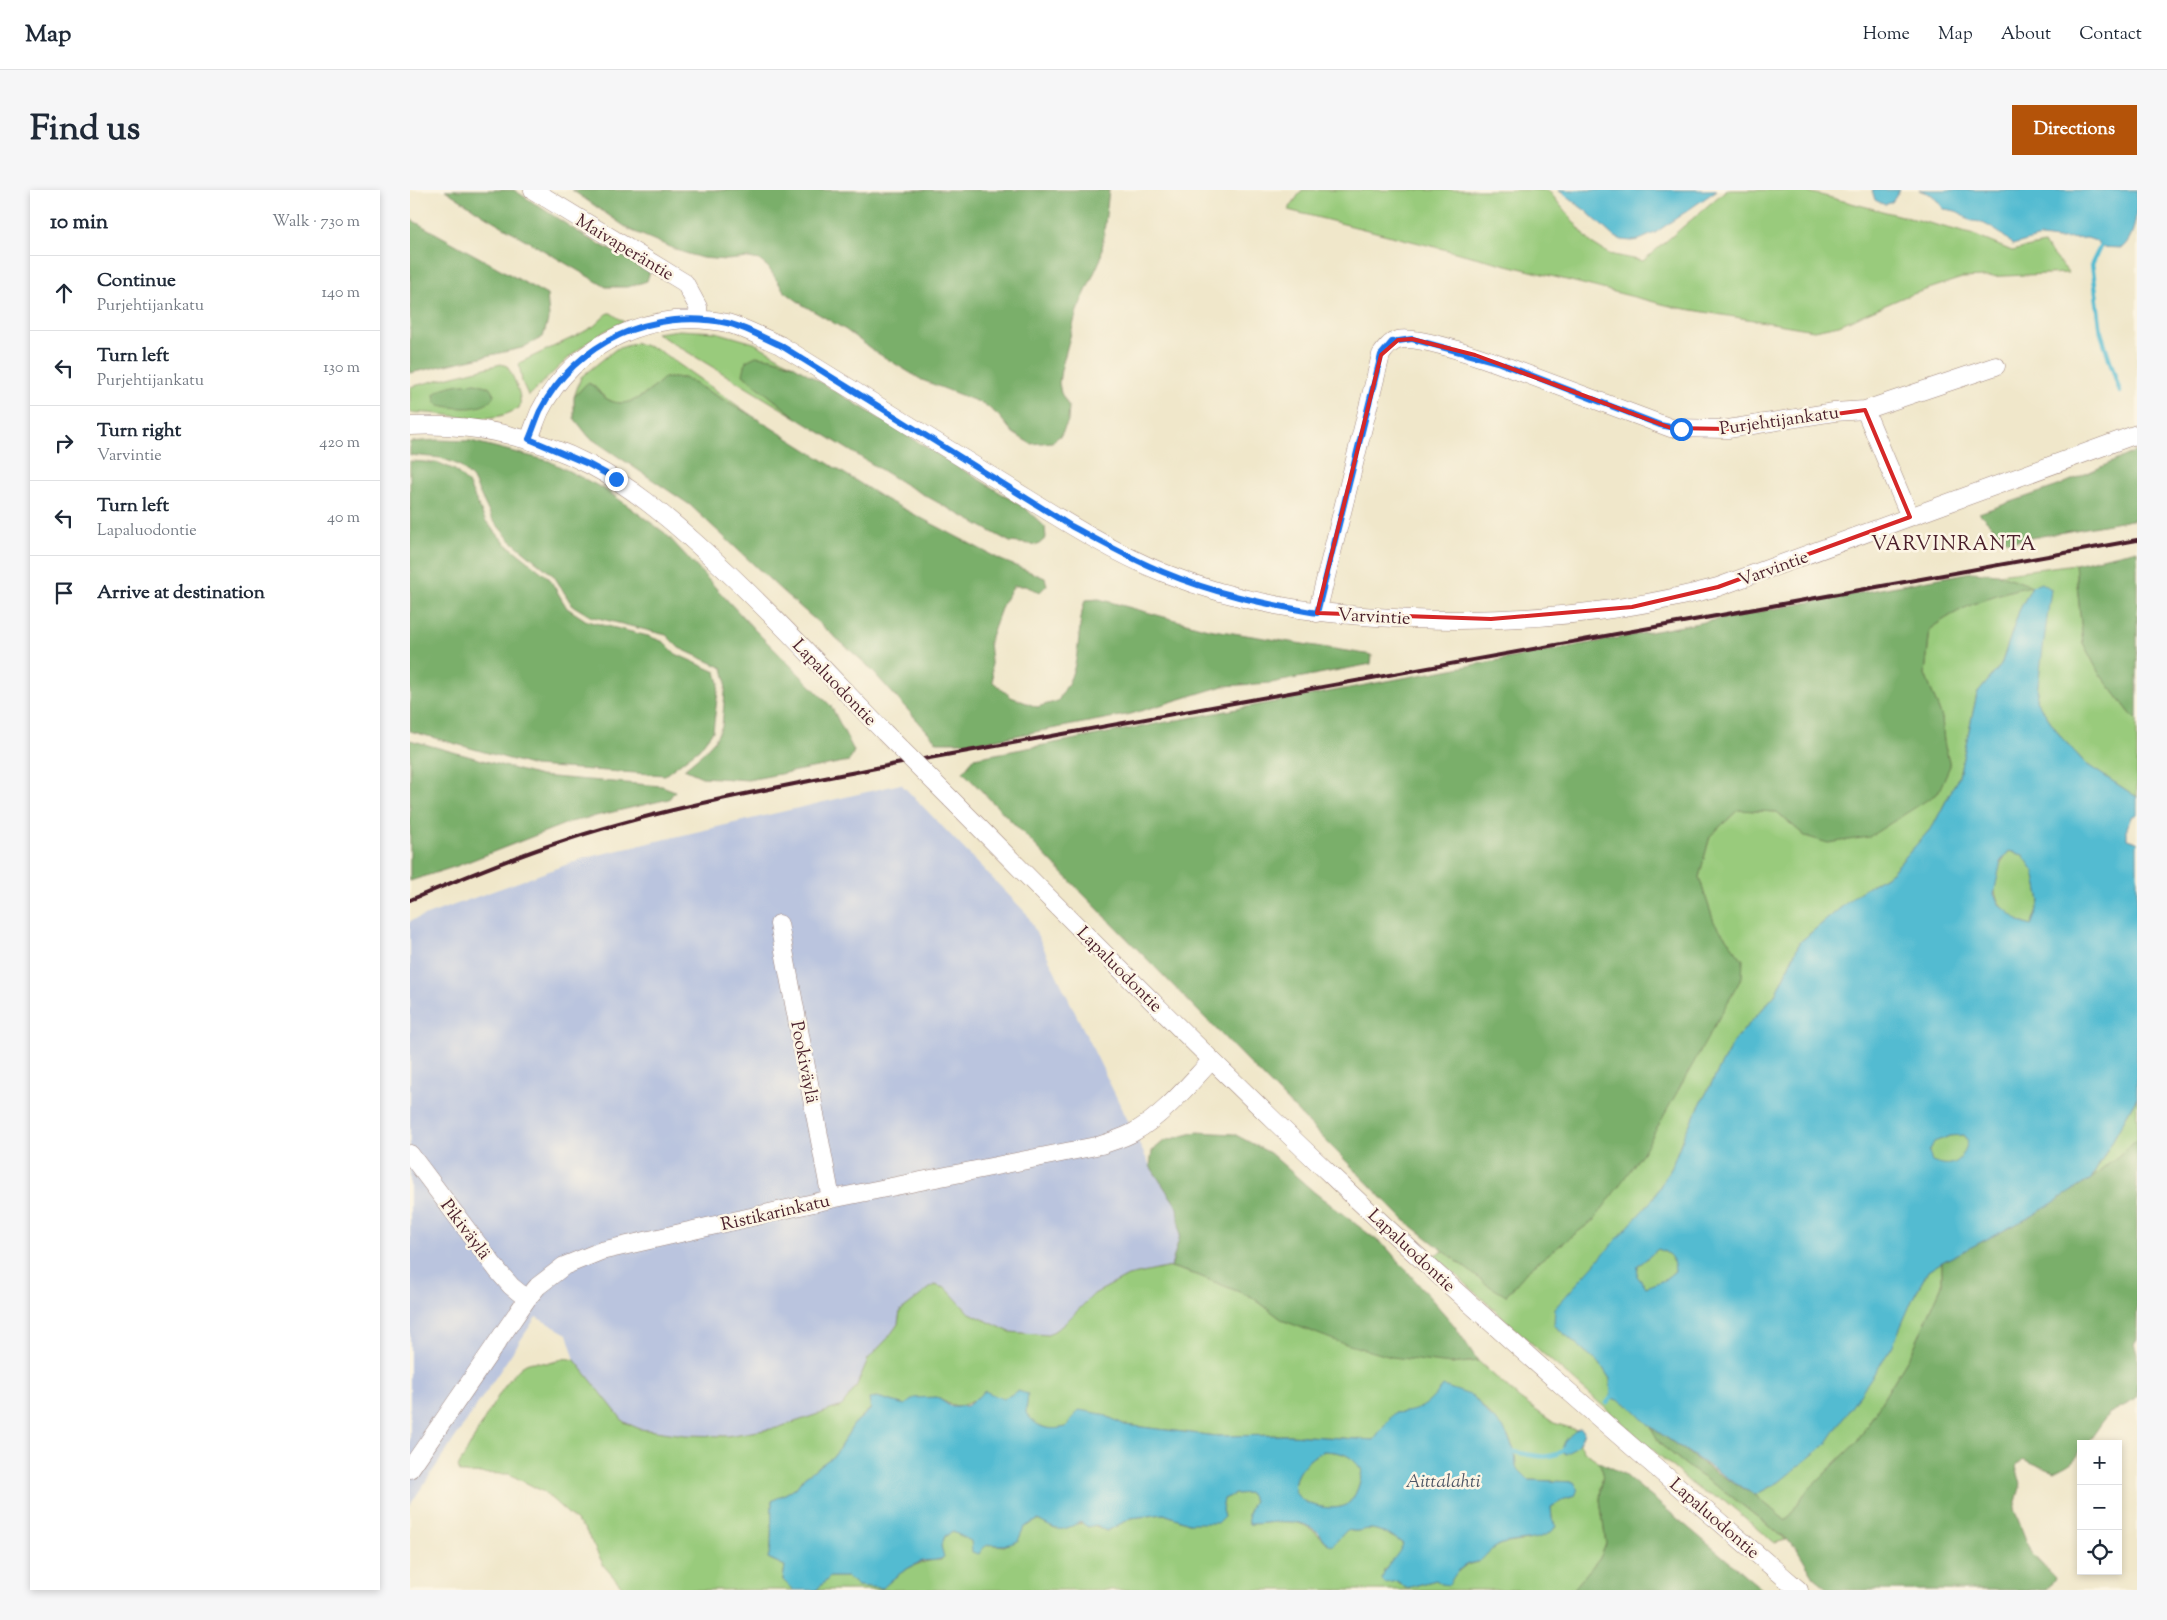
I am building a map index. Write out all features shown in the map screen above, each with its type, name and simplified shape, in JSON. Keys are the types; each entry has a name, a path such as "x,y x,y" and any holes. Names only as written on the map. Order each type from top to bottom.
{"street":[{"name":"Maivaperäntie","path":"533,190 684,283 698,307 699,319"},
{"name":"Varvintie","path":"529,439 541,410 559,384 571,369 605,342 636,327 652,323 699,319 729,324 780,345 1071,526 1162,572 1209,589 1251,601 1317,613 1448,620 1491,620 1577,614 1632,607 1718,587 2137,434"},
{"name":"Purjehtijankatu","path":"1317,613 1381,355 1386,348 1398,340 1412,339 1475,355 1670,428 1728,429 1834,412 1865,410 1996,366"},
{"name":"Purjehtijankatu","path":"1865,410 1910,516"},
{"name":"Lapaluodontie","path":"410,426 480,430 529,439 588,464 616,479 678,527 727,571 950,799 1212,1060 1333,1177 1499,1330 1799,1590"},
{"name":"Pookiväylä","path":"779,924 831,1199"},
{"name":"Ristikarinkatu","path":"410,1469 527,1299 538,1286 564,1266 601,1251 831,1199 1101,1144 1122,1138 1133,1133 1157,1116 1212,1060"},
{"name":"Pikiväylä","path":"410,1154 498,1271 511,1286 527,1299"}],"highlighted area":[{"path":"1412,339 1475,355 1671,428 1728,429 1865,410 1910,517 1718,587 1632,607 1491,619 1317,613 1381,355 1398,340"}],"shaded area":[{"path":"901,784 1027,914 1150,1166 1178,1208 1180,1235 1171,1267 1128,1276 1094,1294 1063,1325 1049,1335 1010,1332 968,1312 946,1288 900,1311 898,1323 888,1338 868,1359 856,1387 842,1406 777,1428 727,1436 685,1435 640,1429 624,1422 575,1360 567,1334 536,1317 410,1505 410,921 585,858"}],"green space":[{"path":"445,190 514,190 586,237 650,271 647,281 628,287 606,287 485,216"},
{"path":"572,190 1109,190 1101,258 1077,311 1061,370 1059,383 1061,393 1069,407 1068,421 1061,435 1052,442 1031,444 1013,433 998,415 984,404 922,380 874,351 846,330 803,305 784,291 768,267 759,260 749,258 726,260 702,258 682,252 630,230"},
{"path":"1302,190 1548,190 1590,242 1609,254 1643,261 1726,190 1801,190 1971,234 2012,251 2044,244 2069,273 1962,278 1904,297 1839,325 1814,330 1674,307 1288,210"},
{"path":"410,219 547,295 549,317 543,337 522,348 410,373"},
{"path":"608,313 624,322 610,328 585,344 528,395 522,382 519,363 578,335 594,326"},
{"path":"679,330 716,332 754,343 793,365 771,358 743,375 797,418 656,333"},
{"path":"636,343 657,349 751,415 684,378 664,378 651,390 635,400 627,402 618,403 610,401 588,383 574,397 581,377 616,349"},
{"path":"756,356 771,358 793,365 1025,508 1045,527 1046,538 1038,545 1010,542 906,485 797,418 743,375 746,361"},
{"path":"501,364 507,366 515,381 520,399 519,408 506,414 479,418 410,413 410,387"},
{"path":"664,378 684,378 751,415 885,499 1001,560 1045,578 1047,585 1040,592 1025,586 1014,586 1003,603 989,642 993,682 1011,697 1037,707 1058,701 1070,680 1074,668 1085,600 1099,599 1208,629 1372,655 1371,664 1271,683 1223,686 1131,714 982,742 937,742 866,664 782,591 690,505 589,437 574,418 574,397 587,383 610,401 618,403 635,400 651,390"},
{"path":"476,383 489,387 494,395 491,401 485,405 461,408 438,405 435,401 434,394 444,388"},
{"path":"437,440 471,441 549,461 606,490 665,533 754,629 831,706 854,751 849,761 748,780 702,777 684,769 715,740 722,726 726,681 723,668 679,648 666,635 590,616 572,605 554,576 510,540 492,519 473,479 459,465 441,458 410,455 410,442"},
{"path":"2137,451 2137,519 2008,542 1979,513 2058,486"},
{"path":"410,461 439,463 455,470 468,483 485,520 505,543 549,578 567,608 587,621 648,636 664,642 676,654 716,672 719,683 713,731 699,749 665,775 534,766 410,731"},
{"path":"2137,550 2137,719 2134,718 2099,673 2083,643 2075,564"},
{"path":"2075,564 2083,643 2099,673 2134,718 2137,719 2137,797 2086,764 2061,737 2036,700 2041,656 2032,586 2019,611 2001,665 1977,694 1959,776 1933,826 1892,872 1857,894 1800,942 1775,995 1734,1041 1684,1135 1672,1166 1652,1200 1607,1251 1554,1325 1601,1365 1610,1379 1611,1398 1624,1401 1634,1408 1651,1427 1660,1444 1696,1473 1727,1493 1786,1540 1775,1543 1724,1500 1704,1493 1693,1485 1434,1255 1444,1251 1486,1284 1506,1295 1530,1268 1595,1219 1743,960 1714,922 1699,877 1710,836 1738,810 1777,812 1805,836 1950,766 1944,743 1942,718 1925,674 1930,629 1953,614 1978,602 2004,592 2030,586 1998,574"},
{"path":"1972,572 1998,574 2032,586 2005,592 1978,602 1953,614 1930,629 1925,674 1942,718 1944,743 1950,766 1938,793 1869,837 1828,843 1805,836 1777,812 1738,810 1710,836 1699,877 1714,922 1743,960 1742,977 1644,1151 1595,1219 1530,1268 1506,1296 1486,1284 1403,1219 963,772 974,758"},
{"path":"410,740 540,776 662,786 675,791 669,799 570,822 457,866 410,881"},
{"path":"2009,851 2023,855 2034,870 2040,901 2031,926 2008,913 2000,905 1996,896 1996,875"},
{"path":"2137,1097 2137,1140 2091,1179"},
{"path":"1197,1132 1234,1134 1270,1153 1314,1192 1387,1248 1454,1325 1478,1361 1451,1364 1391,1357 1339,1342 1284,1321 1252,1297 1197,1275 1171,1267 1180,1235 1178,1208 1150,1166 1152,1151 1164,1141"},
{"path":"1936,1134 1963,1135 1968,1141 1972,1153 1951,1169 1910,1155"},
{"path":"2137,1140 2137,1339 2134,1344 2137,1353 2137,1397 2135,1400 2108,1414 2090,1440 2077,1440 2077,1457 2064,1467 2054,1472 2023,1459 2016,1467 2021,1484 2014,1509 2031,1553 2055,1578 2047,1590 1830,1590 1814,1577 1796,1547 1660,1444 1651,1427 1715,1472 1755,1495 1786,1521 1805,1493 1857,1442 1913,1350 1942,1285 1942,1262 2032,1216 2091,1179"},
{"path":"1658,1249 1666,1252 1671,1257 1675,1271 1664,1280 1646,1287 1637,1276 1638,1266"},
{"path":"1942,1262 1942,1285 1913,1350 1857,1442 1805,1493 1786,1521 1755,1495 1779,1482 1800,1463 1914,1296 1928,1271"},
{"path":"1171,1267 1197,1275 1252,1297 1284,1321 1451,1364 1478,1361 1520,1399 1554,1423 1577,1430 1565,1441 1572,1450 1579,1442 1585,1452 1598,1461 1603,1471 1600,1499 1606,1544 1601,1556 1573,1590 816,1590 830,1577 847,1577 859,1586 883,1588 909,1568 924,1562 941,1560 941,1546 945,1536 953,1532 984,1546 988,1544 1005,1546 1024,1527 1038,1520 1055,1529 1069,1525 1087,1524 1107,1531 1131,1518 1164,1514 1189,1523 1224,1517 1222,1510 1224,1499 1235,1494 1249,1493 1254,1500 1248,1514 1249,1524 1292,1522 1300,1524 1318,1534 1328,1544 1347,1530 1378,1530 1403,1544 1400,1552 1383,1572 1406,1588 1436,1580 1442,1584 1466,1565 1479,1562 1491,1549 1501,1544 1528,1540 1552,1519 1551,1507 1575,1496 1573,1482 1529,1480 1516,1467 1512,1444 1502,1427 1473,1396 1429,1404 1413,1412 1394,1413 1375,1440 1289,1435 1216,1436 1125,1425 1102,1414 1052,1430 1035,1424 1026,1413 985,1392 967,1404 956,1406 936,1397 905,1405 877,1397 869,1398 871,1408 854,1424 835,1455 804,1477 796,1488 772,1501 771,1547 768,1558 785,1566 783,1580 793,1590 625,1590 604,1566 585,1529 544,1492 509,1474 460,1473 458,1467 508,1381 518,1370 529,1363 549,1363 563,1359 575,1360 624,1422 640,1429 685,1435 727,1436 777,1428 842,1406 856,1387 868,1359 888,1338 898,1324 900,1311 934,1285 946,1288 968,1312 1010,1332 1048,1335 1063,1325 1094,1294 1128,1276"},
{"path":"1323,1451 1346,1455 1354,1460 1362,1470 1353,1499 1346,1505 1325,1508 1309,1504 1298,1496 1295,1490 1296,1478 1299,1472 1307,1462"},
{"path":"1598,1461 1624,1474 1763,1590 1573,1590 1601,1556 1606,1544 1600,1499 1603,1471"}],"water":[{"path":"1558,190 1717,190 1655,233 1632,241 1622,240 1613,236 1586,211"},
{"path":"1872,190 1900,190 1892,202 1885,205 1875,200"},
{"path":"1919,190 2137,190 2136,213 2131,236 2122,248 2100,247 2096,241 2087,238 2057,239 2041,237 2012,245 1993,228 1980,222 1972,221 1958,212 1944,209 1932,195"},
{"path":"2042,583 2051,589 2036,700 2061,737 2086,764 2137,797 2137,814 2131,817 2127,828 2127,839 2137,842 2137,1097 2091,1179 2032,1216 1928,1271 1914,1296 1892,1347 1826,1444 1779,1482 1755,1495 1654,1429 1625,1403 1611,1398 1610,1379 1601,1365 1554,1325 1555,1308 1652,1200 1672,1166 1684,1135 1734,1041 1775,995 1800,942 1857,894 1892,872 1933,826 1959,776 1977,694 2001,665 2019,611 2032,586","holes":["2009,851 2023,855 2034,871 2040,901 2031,926 2020,922 1999,904 1994,894 2001,861","1963,1135 1968,1141 1963,1155 1951,1164 1932,1161 1929,1152 1934,1142 1950,1136","1658,1249 1666,1252 1671,1257 1675,1271 1664,1280 1646,1287 1637,1276 1638,1266"]},
{"name":"Aittalahti","path":"1443,1386 1473,1396 1487,1413 1503,1427 1515,1452 1516,1467 1529,1480 1574,1482 1578,1489 1575,1496 1551,1507 1552,1519 1557,1526 1552,1531 1532,1539 1496,1546 1484,1558 1461,1569 1449,1585 1442,1584 1436,1580 1406,1588 1397,1581 1386,1583 1382,1580 1385,1570 1403,1544 1378,1530 1347,1530 1332,1546 1317,1532 1300,1523 1249,1524 1248,1514 1254,1500 1249,1493 1235,1494 1224,1499 1222,1510 1224,1517 1218,1523 1189,1523 1164,1514 1131,1518 1107,1531 1096,1525 1088,1527 1080,1522 1067,1528 1059,1529 1038,1520 1024,1527 1018,1541 1007,1545 986,1546 979,1554 972,1552 971,1541 953,1532 945,1536 941,1546 944,1557 938,1560 924,1561 908,1568 883,1588 858,1586 847,1577 830,1577 816,1590 793,1590 783,1580 785,1566 768,1558 771,1547 772,1501 796,1488 804,1477 835,1455 854,1424 871,1409 869,1399 877,1397 905,1405 914,1398 936,1397 950,1406 967,1406 985,1391 1003,1399 1018,1391 1028,1394 1026,1413 1030,1418 1043,1427 1054,1429 1066,1427 1079,1410 1102,1414 1125,1425 1216,1436 1289,1435 1374,1440 1394,1413 1422,1407","holes":["1323,1451 1330,1451 1350,1457 1362,1470 1353,1499 1340,1507 1325,1508 1309,1504 1303,1500 1298,1496 1295,1484 1299,1472 1307,1462"]},
{"path":"1580,1428 1584,1431 1580,1441 1569,1452 1563,1453 1565,1442 1570,1435"}],"waterway":[{"path":"2100,247 2092,264 2101,333 2120,392"},
{"path":"1607,1403 1611,1398"},
{"path":"1515,1452 1535,1456 1548,1456 1555,1455 1566,1448"}],"railway":[{"path":"410,900 500,863 554,844 638,819 724,798 896,764 2137,540"}],"district":[{"name":"VARVINRANTA","path":"1954,543"}],"route":[{"path":"616,479 588,464 529,439 549,396 571,369 588,354 619,334 636,327 668,320 699,319 729,324 780,345 1071,526 1115,549 1162,572 1209,589 1251,601 1317,613 1381,355 1392,342 1412,339 1475,355 1660,425 1681,429"}]}
